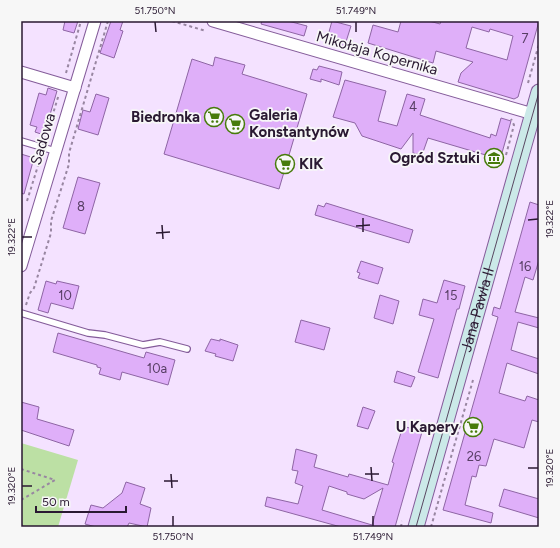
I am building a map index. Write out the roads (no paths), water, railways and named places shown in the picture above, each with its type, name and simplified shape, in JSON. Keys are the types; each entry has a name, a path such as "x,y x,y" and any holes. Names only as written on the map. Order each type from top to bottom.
{"main road":[{"name":"Jana Pawła II","path":"416,527 533,114 533,89"}],"street":[{"name":"Sadowa","path":"21,266 95,21"},
{"name":"Mikołaja Kopernika","path":"211,26 513,114 533,114"},
{"path":"21,72 75,88"}],"lane":[{"path":"21,141 55,151"},
{"path":"22,313 88,333 105,335 143,345 160,342 187,349"}],"tram line":[{"path":"416,527 539,92"}],"place":[{"name":"Biedronka","path":"214,117"},
{"name":"Galeria Konstantynów","path":"235,124"},
{"name":"Ogród Sztuki","path":"494,158"},
{"name":"KIK","path":"285,164"},
{"name":"U Kapery","path":"473,427"}]}
